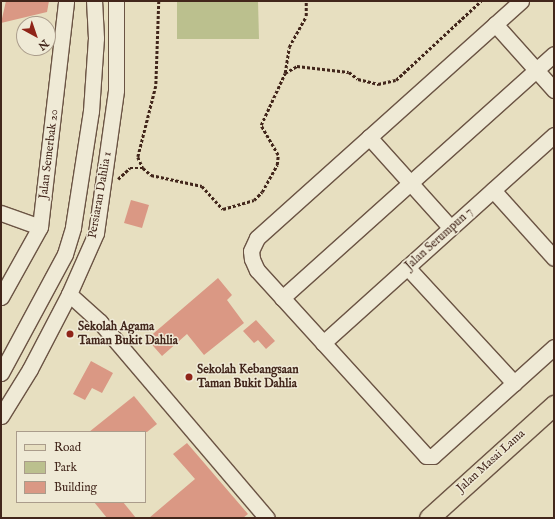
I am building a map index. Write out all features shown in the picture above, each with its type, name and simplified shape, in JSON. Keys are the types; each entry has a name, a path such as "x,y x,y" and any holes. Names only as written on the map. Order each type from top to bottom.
{"main road":[{"name":"Jalan Masai Lama","path":"429,518 554,405"}],"street":[{"name":"Jalan Semerbak 20","path":"1,297 40,227 66,1"},
{"name":"Persiaran Dahlia 1","path":"1,373 6,354 65,254 73,226 91,111 96,38 94,1"},
{"name":"Persiaran Dahlia 1","path":"1,416 30,369 69,294 84,265 96,233 107,168 116,90 116,1"},
{"path":"521,1 254,242 251,251 254,265 282,298 426,456 433,456 554,347"},
{"path":"495,24 554,90"},
{"path":"282,298 554,54"},
{"name":"Jalan Serumpun 7","path":"323,343 554,135"},
{"path":"369,137 451,228"},
{"path":"493,190 554,258"},
{"path":"1,213 40,227"},
{"path":"407,267 514,383"},
{"path":"69,294 100,322 268,518"},
{"path":"6,354 30,369"}],"path":[{"path":"159,1 156,86 138,157 143,168 151,175 202,186 223,209 254,200 262,192 278,165 278,155 261,125 286,73 289,48 306,16 306,1"},
{"path":"286,73 297,66 349,72 358,79 378,84 396,80 481,1"},
{"path":"117,180 130,168 143,168"}],"green space":[{"path":"177,1 258,1 259,39 177,39"}],"building":[{"path":"6,1 49,1 47,12 30,16 16,16 16,19 1,23"},
{"path":"131,200 149,205 142,228 124,223"},
{"path":"218,278 232,295 227,300 244,323 204,355 187,334 162,356 147,339"},
{"path":"256,320 275,341 266,349 258,340 254,343 243,331"},
{"path":"91,361 113,373 102,393 92,388 85,400 73,394"},
{"path":"134,396 157,424 147,432 90,431"},
{"path":"187,443 248,514 243,518 149,518 195,479 173,454"},
{"path":"95,503 124,503 136,518 107,518"}],"place":[{"name":"Sekolah Agama Taman Bukit Dahlia","path":"70,334"},
{"name":"Sekolah Kebangsaan Taman Bukit Dahlia","path":"189,377"}]}
